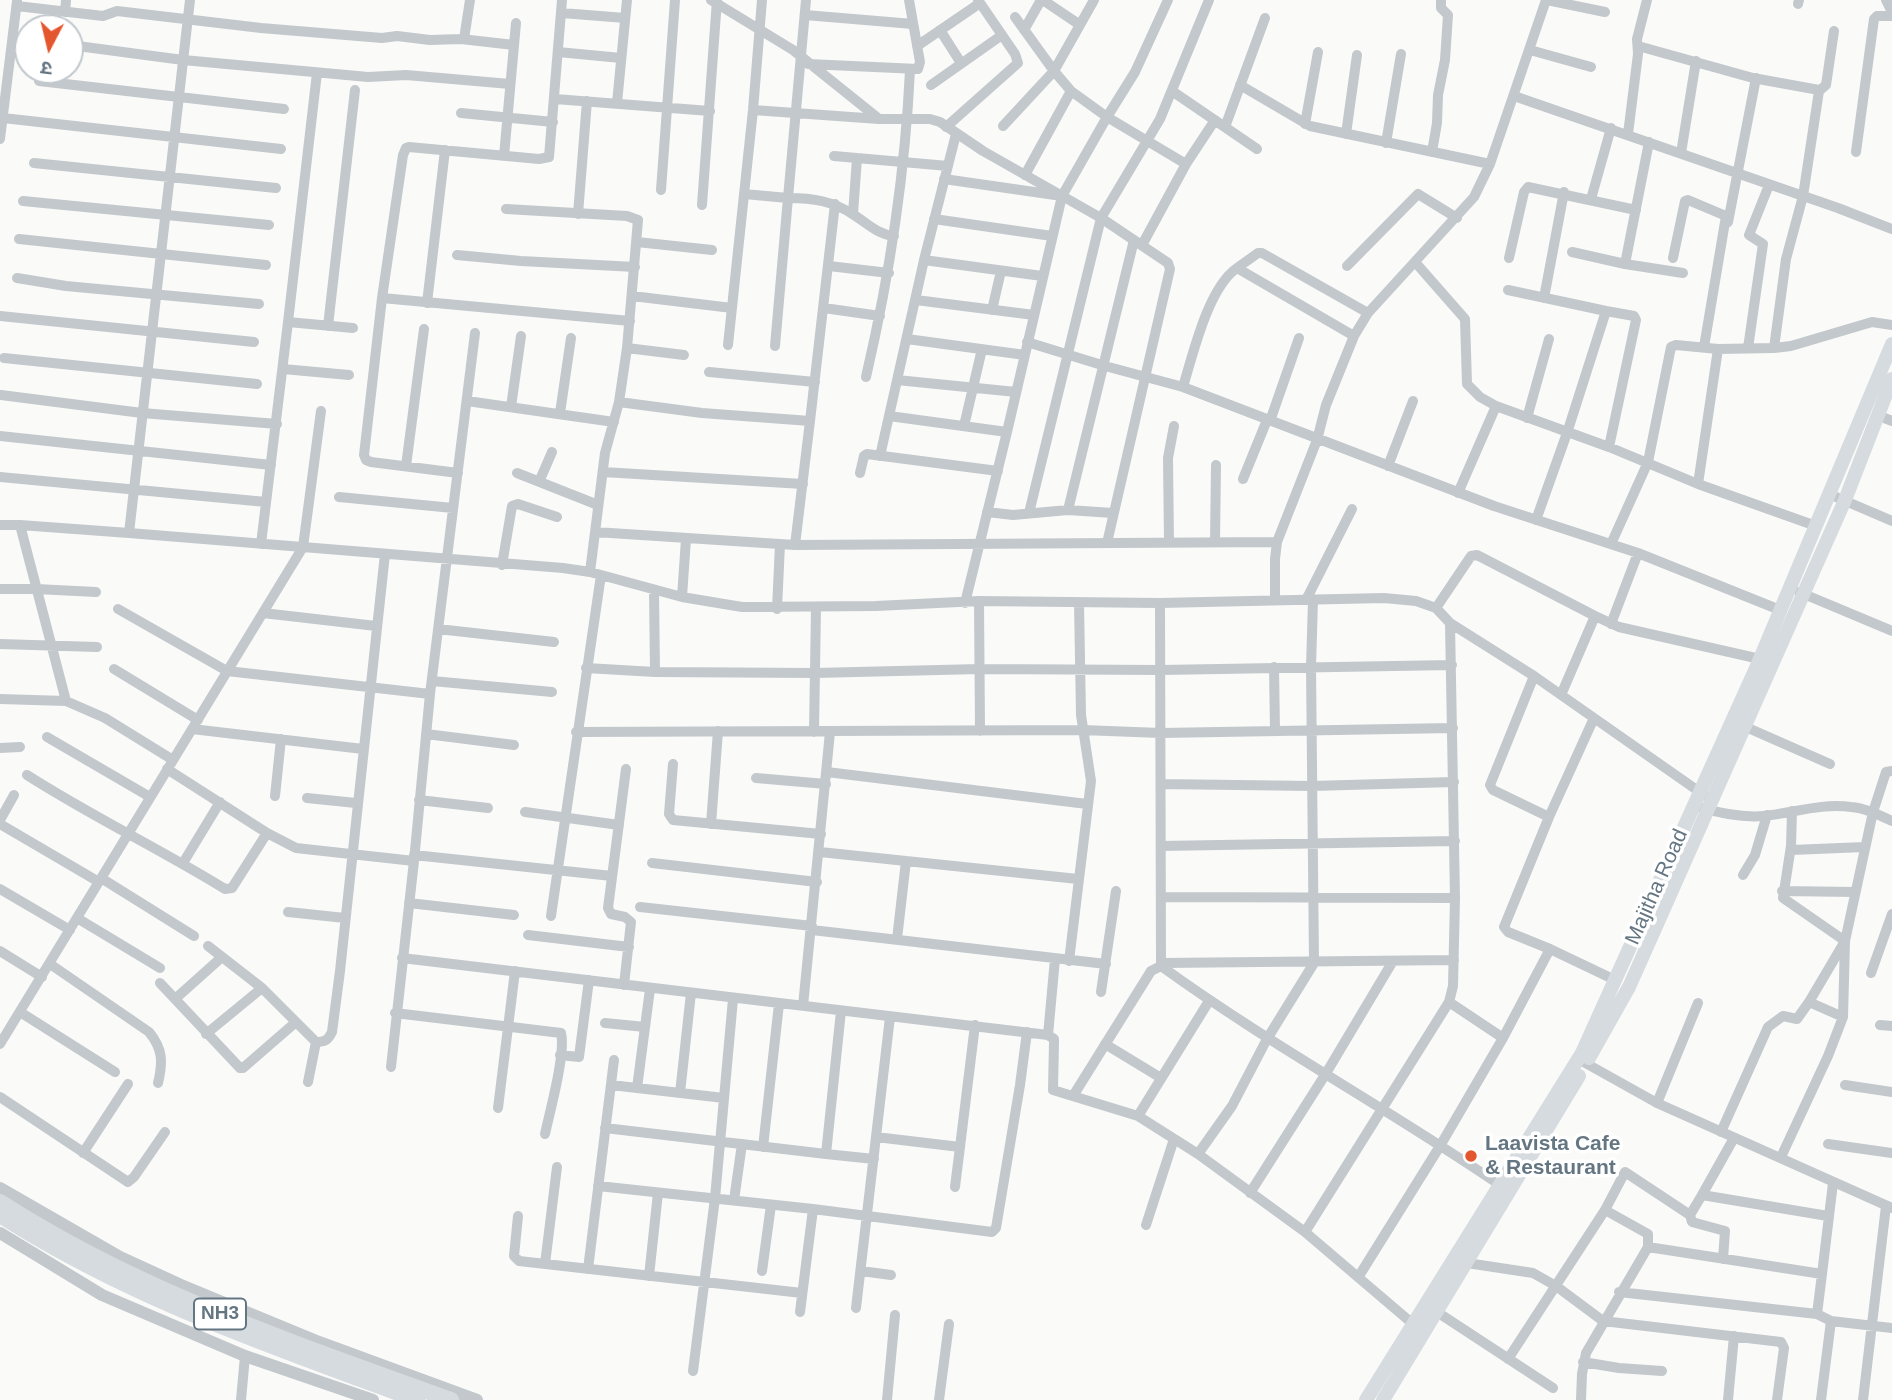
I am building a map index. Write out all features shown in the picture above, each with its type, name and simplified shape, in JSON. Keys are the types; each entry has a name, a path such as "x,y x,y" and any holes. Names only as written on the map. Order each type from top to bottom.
{"highway":[{"name":"NH3","path":"0,1202 85,1252 162,1290 219,1314 451,1400"},
{"name":"NH3","path":"0,1215 128,1288 203,1320 417,1400"}],"main road":[{"name":"Majitha Road","path":"1738,724 1760,659 1780,610 1796,591 1816,526 1892,344"},
{"name":"Majitha Road","path":"1382,1400 1500,1185 1583,1061 1615,980 1703,802 1796,591 1844,500 1892,379"},
{"name":"Majitha Road","path":"1366,1400 1413,1324 1431,1308 1467,1263 1583,1061 1629,987 1703,802"}],"street":[{"path":"65,12 66,0"},
{"path":"111,0 111,13"},
{"path":"129,533 190,0"},
{"path":"464,39 470,0"},
{"path":"458,473 371,462 366,460 364,455 382,298 404,151 410,147 545,159 551,151 562,0"},
{"path":"617,103 626,0"},
{"path":"661,190 675,0"},
{"path":"728,345 762,0"},
{"path":"775,346 795,112 804,61 806,0"},
{"path":"1024,30 1042,0 1080,25"},
{"path":"965,603 998,471 1060,196 1135,72 1168,0"},
{"path":"1029,513 1101,218 1160,119 1209,0"},
{"path":"1432,152 1445,60 1448,15 1441,8 1441,0"},
{"path":"1275,600 1277,542 1354,336 1368,313 1474,197 1490,164 1547,0 1605,12"},
{"path":"1628,134 1638,35 1647,0"},
{"path":"1856,152 1874,19 1892,14 1886,0"},
{"path":"715,1 788,47 879,119"},
{"path":"702,205 715,1"},
{"path":"804,61 910,70 919,68 911,1"},
{"path":"917,46 979,1 1015,54 1018,63 946,127"},
{"path":"1003,126 1054,71 1091,1"},
{"path":"0,137 17,3 103,16 117,11 369,37 464,39 514,46"},
{"path":"562,13 625,18"},
{"path":"805,15 913,24"},
{"path":"1015,17 1071,91 1107,117 1186,164"},
{"path":"1225,127 1265,18"},
{"path":"504,156 516,23"},
{"path":"940,30 961,63"},
{"path":"1773,348 1786,259 1803,196 1819,90 1826,85 1834,31"},
{"path":"931,85 1002,35"},
{"path":"1638,46 1756,78 1819,90"},
{"path":"84,47 183,60 373,78 401,75 510,84"},
{"path":"1530,50 1591,67"},
{"path":"558,52 621,58"},
{"path":"1306,124 1318,52"},
{"path":"1386,143 1401,54"},
{"path":"1346,134 1357,55"},
{"path":"1681,153 1696,61"},
{"path":"866,377 889,273 904,162 910,70"},
{"path":"261,544 317,73"},
{"path":"1711,308 1756,78"},
{"path":"64,84 284,108"},
{"path":"1240,85 1306,124 1490,164"},
{"path":"328,326 355,90"},
{"path":"1025,175 1071,91"},
{"path":"1172,91 1257,149"},
{"path":"1514,96 1892,229"},
{"path":"555,99 710,111"},
{"path":"578,214 587,101"},
{"path":"753,110 935,120 1101,218 1168,263 1170,267 1107,543"},
{"path":"461,113 553,122"},
{"path":"3,118 281,149"},
{"path":"1068,510 1138,243 1215,120"},
{"path":"1591,199 1611,128"},
{"path":"880,456 924,260 956,134"},
{"path":"1625,264 1649,142"},
{"path":"427,303 445,150"},
{"path":"834,156 948,166"},
{"path":"853,215 858,158"},
{"path":"34,163 276,188"},
{"path":"944,179 1060,196"},
{"path":"1748,348 1763,244 1749,235 1769,185"},
{"path":"1509,258 1526,188 1532,186 1564,192 1636,210"},
{"path":"1544,298 1564,192"},
{"path":"744,194 819,200 835,204 875,231 894,236"},
{"path":"1347,265 1418,194 1457,218"},
{"path":"23,201 269,225"},
{"path":"1673,258 1685,201 1726,216 1704,347"},
{"path":"795,545 835,204"},
{"path":"506,209 634,217 638,220 627,348 619,402 608,438 590,572"},
{"path":"934,219 1052,236"},
{"path":"19,239 266,265"},
{"path":"637,242 712,250"},
{"path":"1572,252 1683,273"},
{"path":"1183,387 1204,319 1223,282 1258,253 1368,313"},
{"path":"457,255 512,261 635,267"},
{"path":"924,260 1042,276"},
{"path":"1415,262 1465,319 1467,384 1480,397 1496,406 1648,462 1698,484 1816,526"},
{"path":"829,266 889,273"},
{"path":"1237,268 1354,336"},
{"path":"992,310 1001,271"},
{"path":"17,278 66,286 259,304"},
{"path":"1508,290 1634,316 1636,320 1609,447"},
{"path":"632,296 732,308"},
{"path":"382,298 630,321"},
{"path":"916,300 1034,315"},
{"path":"824,309 880,316"},
{"path":"1536,520 1606,311"},
{"path":"0,316 254,342"},
{"path":"288,322 353,328"},
{"path":"1611,544 1648,462 1671,347 1773,348 1791,346 1872,322 1892,325"},
{"path":"406,466 424,329"},
{"path":"390,1067 430,694 475,333"},
{"path":"511,407 521,336"},
{"path":"560,413 571,338"},
{"path":"1243,479 1299,338"},
{"path":"907,339 1025,355"},
{"path":"1527,418 1549,339"},
{"path":"1027,342 1183,387 1458,493 1638,553 1780,610"},
{"path":"627,348 684,355"},
{"path":"964,426 982,349"},
{"path":"1698,484 1718,349"},
{"path":"4,358 257,384"},
{"path":"283,369 349,375"},
{"path":"709,372 815,382"},
{"path":"897,380 1016,392"},
{"path":"1,395 142,413 276,424"},
{"path":"467,401 614,422"},
{"path":"1388,466 1413,401"},
{"path":"619,402 810,421"},
{"path":"1458,493 1496,406"},
{"path":"0,1045 303,547 321,411"},
{"path":"1877,415 1892,421"},
{"path":"889,416 1007,432"},
{"path":"1169,542 1168,458 1174,426"},
{"path":"0,436 271,465"},
{"path":"539,482 552,452"},
{"path":"860,473 865,454 998,471"},
{"path":"1215,541 1216,465"},
{"path":"603,472 803,484"},
{"path":"517,473 598,505"},
{"path":"0,477 266,502"},
{"path":"1829,494 1892,521"},
{"path":"339,497 453,508"},
{"path":"502,565 512,506 518,504 557,517"},
{"path":"1198,1154 1232,1106 1314,963 1310,600 1352,509"},
{"path":"987,512 1013,515 1068,510 1113,513"},
{"path":"0,525 129,533 590,572 682,597 742,607 816,608 979,601 1160,603 1384,598 1416,601 1436,608 1450,624 1534,676 1594,718 1703,802 1730,815 1767,815 1851,807 1873,812 1892,821"},
{"path":"20,525 66,701"},
{"path":"595,532 795,545 1277,542"},
{"path":"682,597 686,539"},
{"path":"776,608 780,544"},
{"path":"1611,624 1638,553"},
{"path":"208,946 262,988 316,1042 324,1042 329,1038 332,1032 385,554"},
{"path":"1436,608 1471,556 1477,555 1611,624 1760,659"},
{"path":"551,916 601,575"},
{"path":"0,589 96,592"},
{"path":"654,590 655,672"},
{"path":"1796,591 1892,631"},
{"path":"979,601 980,731"},
{"path":"1069,961 1091,773 1082,730 1079,603"},
{"path":"1160,603 1162,965"},
{"path":"814,732 816,608"},
{"path":"118,609 227,671 430,694"},
{"path":"263,612 376,626"},
{"path":"1561,695 1595,616"},
{"path":"1305,1232 1449,1002 1453,986 1455,841 1450,624"},
{"path":"438,629 554,642"},
{"path":"0,644 97,647"},
{"path":"586,668 655,672 816,673 980,669 1161,670 1452,666"},
{"path":"1274,667 1275,731"},
{"path":"114,669 195,724 281,739 363,749"},
{"path":"1534,676 1490,785 1493,790 1549,817"},
{"path":"432,681 552,692"},
{"path":"0,699 66,701 105,719 220,802 267,833 296,848 612,876"},
{"path":"1594,718 1504,926 1508,932 1615,980"},
{"path":"1738,724 1830,764"},
{"path":"576,732 1082,730 1161,733 1453,728"},
{"path":"711,824 718,731"},
{"path":"803,1006 830,732"},
{"path":"426,734 514,745"},
{"path":"47,737 150,797"},
{"path":"275,796 281,739"},
{"path":"0,748 20,747"},
{"path":"673,764 669,818 673,820 821,834"},
{"path":"624,985 631,927 629,919 609,911 626,769"},
{"path":"1781,1157 1843,1017 1844,941 1873,812 1886,772 1892,771"},
{"path":"827,772 1087,803"},
{"path":"27,775 229,890 267,833"},
{"path":"756,778 826,785"},
{"path":"1161,784 1312,786 1454,782"},
{"path":"14,795 0,822 194,936"},
{"path":"307,798 356,803"},
{"path":"419,800 488,808"},
{"path":"183,863 220,802"},
{"path":"1792,811 1791,850 1782,891 1784,899 1844,941"},
{"path":"525,812 619,825"},
{"path":"1743,875 1755,855 1767,815"},
{"path":"1161,846 1455,841"},
{"path":"1791,850 1865,847"},
{"path":"820,852 1078,879"},
{"path":"897,939 906,861"},
{"path":"652,863 817,882"},
{"path":"0,889 71,930"},
{"path":"1101,992 1116,891"},
{"path":"1782,891 1854,891"},
{"path":"1162,897 1455,898"},
{"path":"409,903 514,915"},
{"path":"640,907 1105,964"},
{"path":"288,912 345,918"},
{"path":"1871,973 1892,914"},
{"path":"78,918 160,968"},
{"path":"528,935 629,947"},
{"path":"1721,1132 1768,1027 1783,1016 1797,1019 1844,941"},
{"path":"1359,1276 1440,1146 1503,1038 1550,949"},
{"path":"0,951 42,977"},
{"path":"175,999 222,957"},
{"path":"402,958 1048,1034 1054,1039 1051,1088 1138,1116 1198,1154 1305,1232 1413,1324"},
{"path":"1048,1034 1055,959"},
{"path":"1073,1096 1150,971 1162,965 1454,960"},
{"path":"1250,1193 1393,961"},
{"path":"50,964 149,1032 162,1057 158,1083"},
{"path":"1162,965 1209,1001 1500,1185"},
{"path":"498,1108 514,971"},
{"path":"560,1055 579,1057 589,980"},
{"path":"160,983 240,1068 296,1022"},
{"path":"206,1034 262,988"},
{"path":"637,1088 650,989"},
{"path":"680,1093 691,993"},
{"path":"693,1371 715,1198 733,999"},
{"path":"1138,1116 1209,1001"},
{"path":"1449,1002 1503,1038"},
{"path":"1809,1002 1843,1017"},
{"path":"1657,1103 1698,1003"},
{"path":"762,1147 779,1004"},
{"path":"826,1154 841,1011"},
{"path":"20,1012 115,1072"},
{"path":"395,1013 561,1033 560,1055 545,1134"},
{"path":"856,1308 890,1017"},
{"path":"606,1023 645,1027"},
{"path":"955,1187 975,1025"},
{"path":"1880,1025 1892,1026"},
{"path":"598,1186 813,1209 988,1233 994,1231 1008,1163 1027,1032"},
{"path":"308,1082 316,1042"},
{"path":"1105,1044 1161,1078"},
{"path":"588,1269 614,1060"},
{"path":"1583,1061 1657,1103 1889,1207 1863,1400"},
{"path":"83,1153 128,1084"},
{"path":"611,1085 724,1098"},
{"path":"1845,1085 1892,1092"},
{"path":"0,1097 123,1181 131,1181 164,1132"},
{"path":"605,1128 874,1159"},
{"path":"876,1137 960,1147"},
{"path":"1690,1215 1734,1138"},
{"path":"1146,1226 1174,1139"},
{"path":"734,1200 741,1144"},
{"path":"1828,1144 1892,1153"},
{"path":"545,1264 556,1167"},
{"path":"1508,1359 1605,1210 1626,1172 1690,1215 1692,1222 1725,1231 1723,1259"},
{"path":"1817,1314 1833,1182"},
{"path":"0,1188 120,1258 319,1342 477,1400"},
{"path":"649,1276 658,1193"},
{"path":"1702,1195 1828,1216"},
{"path":"762,1271 771,1205"},
{"path":"800,1312 813,1209"},
{"path":"1581,1400 1583,1362 1619,1292 1648,1247 1648,1234 1605,1210"},
{"path":"518,1216 514,1256 519,1261 802,1293"},
{"path":"0,1233 102,1295 245,1356 373,1400"},
{"path":"1648,1247 1822,1275"},
{"path":"1467,1263 1528,1271 1556,1286 1603,1321 1781,1342 1783,1348 1776,1400"},
{"path":"861,1271 891,1275"},
{"path":"1619,1292 1817,1314 1831,1321 1892,1328"},
{"path":"1431,1308 1553,1388"},
{"path":"887,1400 895,1314"},
{"path":"1821,1400 1831,1321"},
{"path":"939,1400 949,1324"},
{"path":"1728,1400 1734,1336"},
{"path":"240,1400 245,1356"},
{"path":"1583,1362 1662,1371"}],"place":[{"name":"Laavista Cafe & Restaurant","path":"1471,1156"}]}
